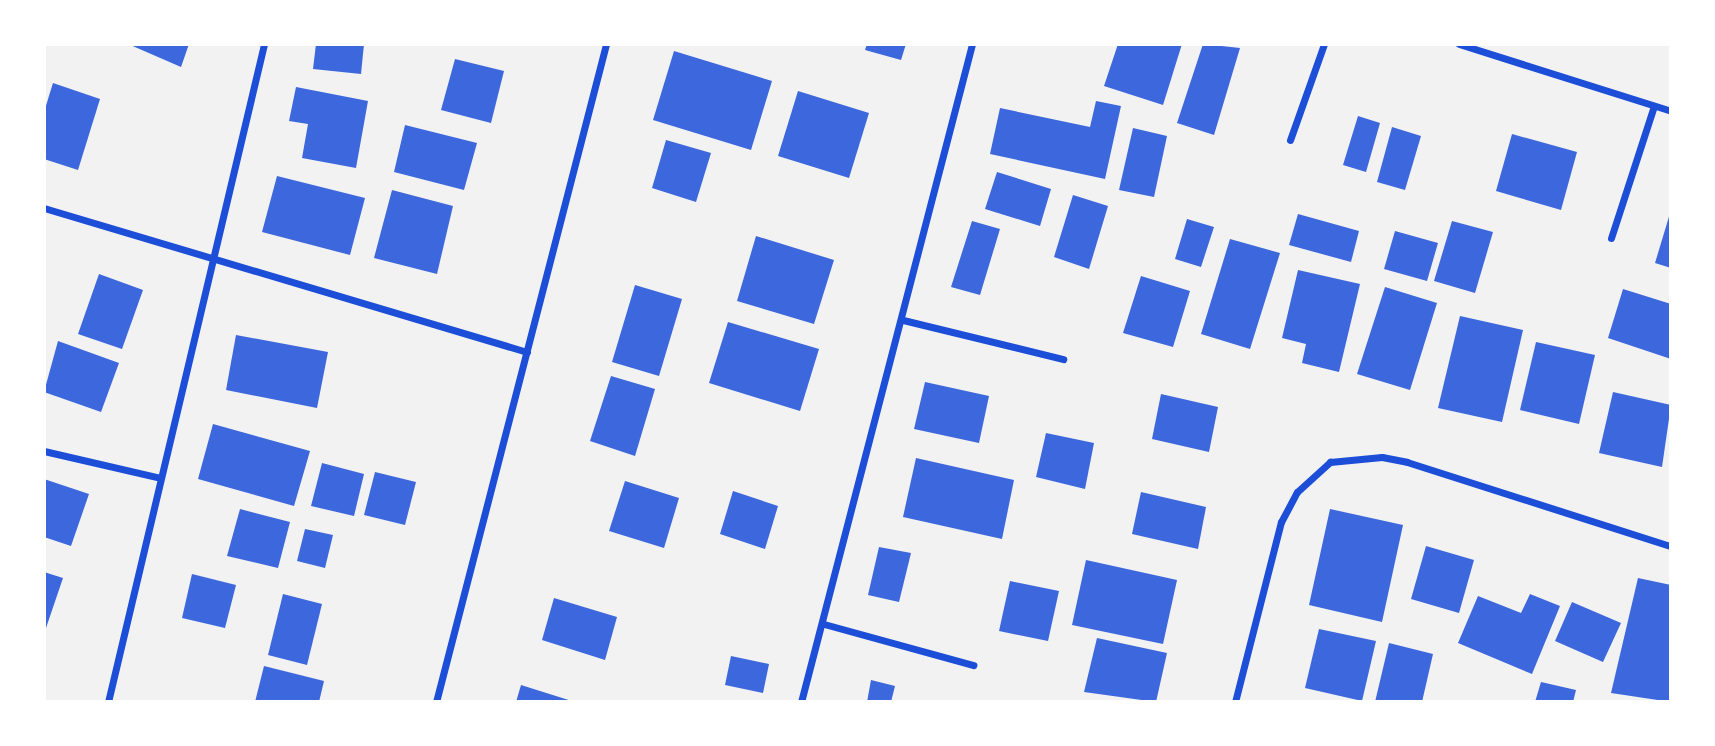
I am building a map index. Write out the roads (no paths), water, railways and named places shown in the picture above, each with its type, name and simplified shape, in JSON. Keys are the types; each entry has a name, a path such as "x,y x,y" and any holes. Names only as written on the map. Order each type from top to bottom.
{"street":[{"path":"108,702 209,261 264,44"},
{"path":"436,702 606,44"},
{"path":"802,702 903,320 972,44"},
{"path":"1290,140 1324,44"},
{"path":"1459,44 1671,111"},
{"path":"1611,238 1654,106"},
{"path":"44,208 209,261 527,352"},
{"path":"903,320 1063,359"},
{"path":"44,451 158,477"},
{"path":"1235,702 1280,522 1297,492 1331,462 1382,457 1407,462 1671,546"},
{"path":"824,624 973,665"}]}
